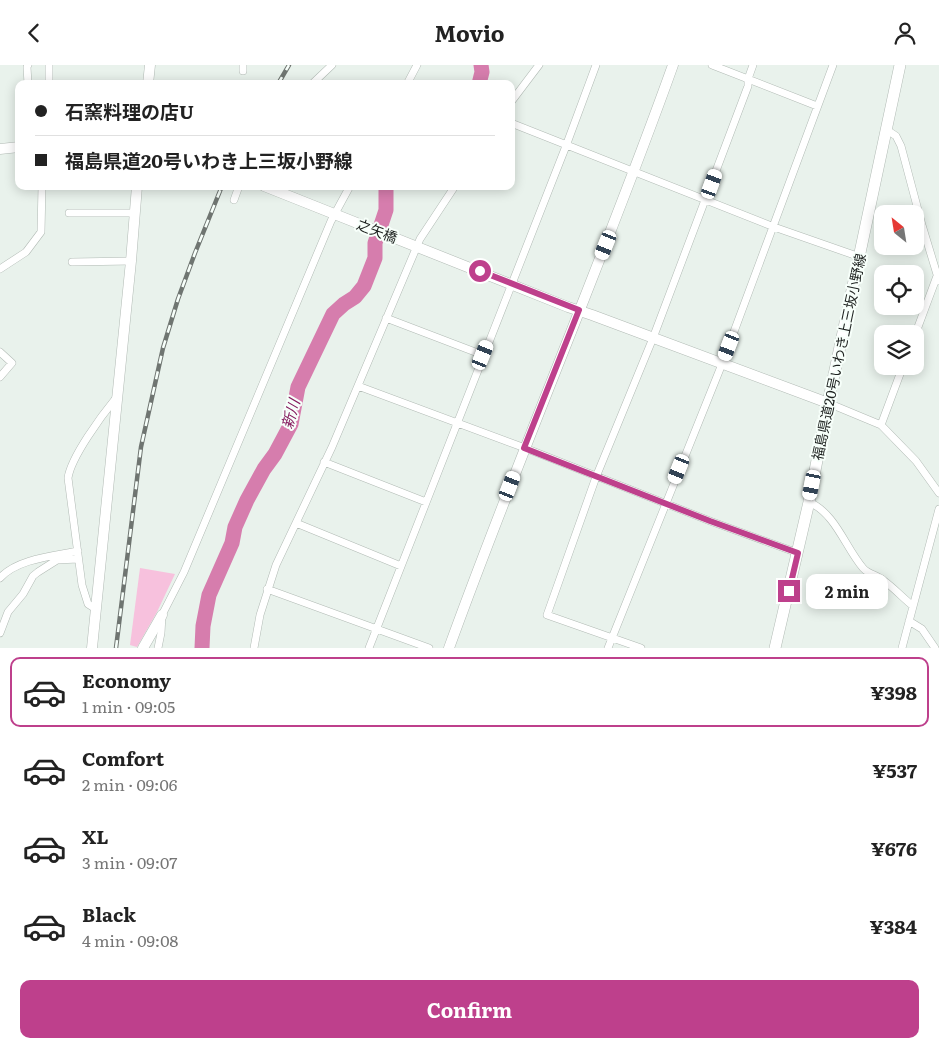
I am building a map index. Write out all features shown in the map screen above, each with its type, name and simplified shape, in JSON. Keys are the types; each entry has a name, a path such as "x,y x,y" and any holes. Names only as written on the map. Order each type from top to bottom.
{"main road":[{"name":"福島県道20号いわき上三坂小野線","path":"775,648 809,502 828,403 900,65"}],"street":[{"path":"28,65 28,80"},
{"path":"49,65 50,80"},
{"path":"148,80 150,65"},
{"path":"316,80 332,65"},
{"path":"410,80 416,65"},
{"path":"515,97 539,65"},
{"path":"369,648 596,65"},
{"path":"450,648 524,448 635,172 673,65"},
{"path":"712,65 817,106"},
{"path":"641,648 547,615 596,477 653,338 706,200 748,86 748,79 753,65"},
{"path":"608,648 722,364 833,65"},
{"path":"515,125 774,227 860,257"},
{"path":"887,130 896,137 900,146 922,225 937,262 938,278 919,325"},
{"path":"0,149 15,147"},
{"path":"0,269 26,252 41,232 42,190"},
{"path":"92,648 137,190"},
{"path":"234,200 238,190"},
{"name":"之矢橋","path":"274,190 579,310 828,403"},
{"path":"144,648 184,572 348,190"},
{"path":"254,648 260,615 276,565 358,386 415,246 452,190"},
{"path":"70,213 135,213"},
{"path":"72,263 131,261"},
{"path":"386,318 483,355"},
{"path":"0,352 12,363 0,377"},
{"path":"881,425 900,375"},
{"path":"358,386 798,553"},
{"path":"96,609 88,604 85,599 82,585 68,474 83,446 116,397"},
{"path":"828,403 881,425 916,461 939,493"},
{"path":"324,462 426,502"},
{"path":"809,502 818,507 833,524 865,570 882,579 913,606"},
{"path":"902,648 939,509"},
{"path":"296,523 402,566"},
{"path":"0,578 16,567 42,557 78,555"},
{"path":"0,633 8,612 38,571 57,560 78,555"},
{"path":"267,589 429,648"},
{"path":"158,648 162,615"},
{"path":"909,621 922,629 935,648"}],"shaded area":[{"path":"140,568 175,574 157,612 137,647 130,645"}],"waterway":[{"name":"新川","path":"480,80 481,65"},
{"name":"新川","path":"202,648 203,626 209,595 232,543 235,527 247,500 291,424 298,387 333,314 355,297 364,286 375,258 375,243 386,210 386,190"}],"railway":[{"path":"280,80 289,65"},
{"path":"116,648 141,447 163,348 178,299 220,190"}],"route":[{"path":"480,271 579,310 524,448 710,521 798,553 789,591"}]}
